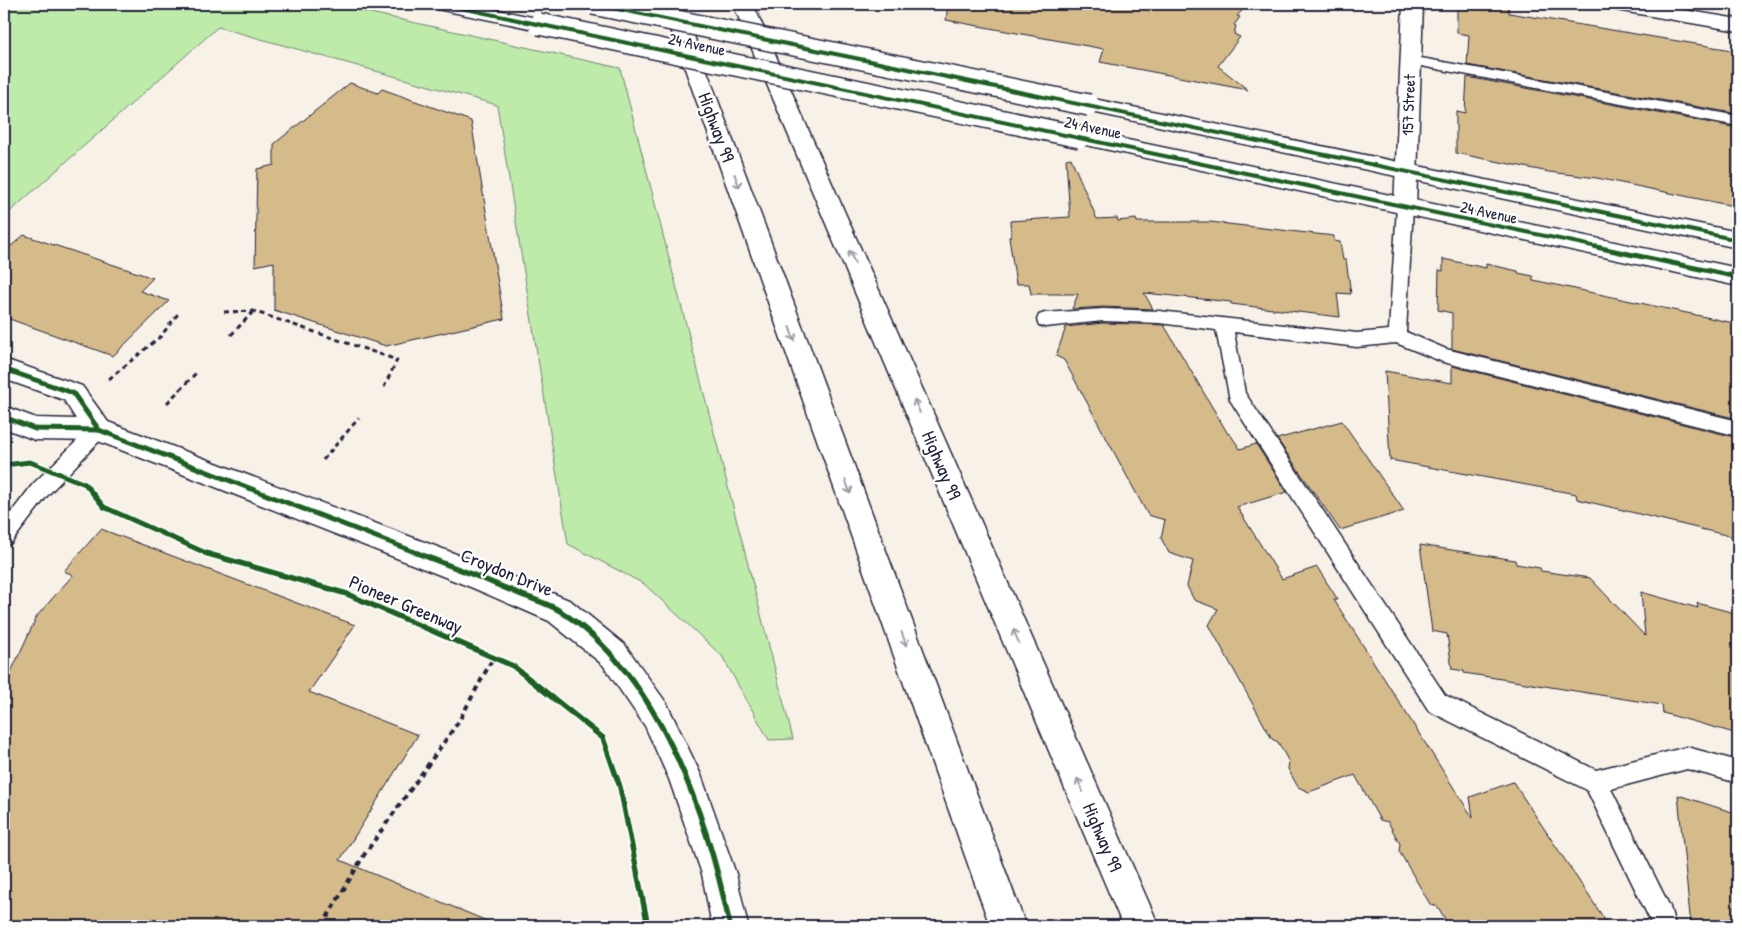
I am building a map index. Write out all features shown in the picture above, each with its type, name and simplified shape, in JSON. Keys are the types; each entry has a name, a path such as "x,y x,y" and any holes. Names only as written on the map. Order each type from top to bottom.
{"main road":[{"name":"24 Avenue","path":"442,4 1738,277"},
{"name":"24 Avenue","path":"593,4 1738,240"},
{"name":"Highway 99","path":"672,4 1008,926"},
{"name":"Highway 99","path":"743,4 1141,926"},
{"name":"157 Street","path":"1405,206 1413,4"},
{"path":"1616,4 1738,25"},
{"path":"4,369 73,393 99,430"},
{"name":"Croydon Drive","path":"4,417 35,429 99,430 483,578 560,611 614,655 656,716 684,775 719,874 730,926"}],"lane":[{"path":"1410,60 1738,121"},
{"path":"1398,336 1405,206"},
{"path":"1045,320 1103,315 1150,316 1357,340 1398,336 1443,355 1738,428"},
{"path":"1224,325 1236,395 1437,703 1595,782 1660,916 1663,926"},
{"path":"4,537 40,490 99,430"},
{"path":"1595,782 1687,758 1738,772"}],"path":[{"path":"109,379 161,336 180,311"},
{"path":"231,335 253,311"},
{"path":"224,312 253,311 397,360 384,387"},
{"path":"167,403 198,371"},
{"path":"323,460 359,418"},
{"path":"484,654 500,661"},
{"path":"322,926 364,855 460,721 493,658"}],"green space":[{"path":"4,4 330,4 620,68 793,739 769,740 722,656 644,584 568,544 497,105 218,27 4,217"}],"building":[{"path":"948,4 1248,4 1237,16 1240,17 1234,25 1236,26 1234,34 1240,37 1218,66 1248,90 1100,62 1104,49 946,20"},
{"path":"1457,4 1508,4 1509,13 1738,51 1738,114 1467,65 1469,35 1457,33"},
{"path":"1467,77 1738,128 1738,207 1597,178 1549,172 1456,153 1456,111 1465,113"},
{"path":"350,83 378,93 382,89 471,121 504,319 386,346 274,310 274,262 255,266 257,169 274,165 274,144"},
{"path":"1071,158 1097,219 1117,218 1118,221 1136,219 1137,222 1210,222 1334,236 1334,241 1340,242 1343,260 1346,260 1351,294 1337,293 1340,317 1231,304 1231,302 1144,293 1153,309 1103,307 1072,309 1078,294 1031,294 1029,284 1016,284 1009,237 1011,236 1010,221 1070,217 1066,159"},
{"path":"24,235 153,278 140,291 169,301 113,356 4,317 4,252"},
{"path":"1443,259 1486,268 1486,264 1518,271 1518,273 1533,276 1533,280 1738,324 1738,419 1452,349 1452,313 1438,310 1439,270 1443,271"},
{"path":"1103,323 1164,325 1228,434 1230,434 1240,449 1256,444 1287,492 1237,507 1282,579 1317,567 1338,600 1334,600 1473,818 1470,797 1513,782 1609,926 1449,926 1438,907 1430,904 1399,851 1400,844 1388,822 1380,820 1355,775 1309,792 1298,787 1288,769 1289,762 1278,742 1272,739 1209,625 1218,609 1194,600 1187,586 1193,561 1169,553 1161,538 1165,520 1148,515 1064,360 1056,356 1066,327"},
{"path":"1452,366 1738,438 1738,538 1577,499 1576,494 1390,460 1385,371 1452,383"},
{"path":"1342,421 1404,511 1340,530 1277,439"},
{"path":"101,529 355,625 309,692 418,735 340,860 499,926 4,926 4,687 37,616 73,575 64,571"},
{"path":"1420,545 1515,560 1516,564 1540,568 1541,571 1590,578 1645,636 1641,592 1698,608 1697,603 1738,614 1738,734 1663,713 1662,705 1464,673 1464,671 1452,669 1447,634 1432,631"},
{"path":"1678,795 1738,814 1738,926 1691,926"}],"cycle path":[{"path":"442,4 1738,277"},
{"path":"593,4 1738,240"},
{"path":"4,369 73,393 99,430"},
{"path":"4,417 35,429 99,430 483,578 560,611 614,655 656,715 684,775 719,874 730,926"},
{"name":"Pioneer Greenway","path":"4,465 30,462 85,484 104,507 213,556 347,594 513,666 603,738 620,787 648,926"}]}
